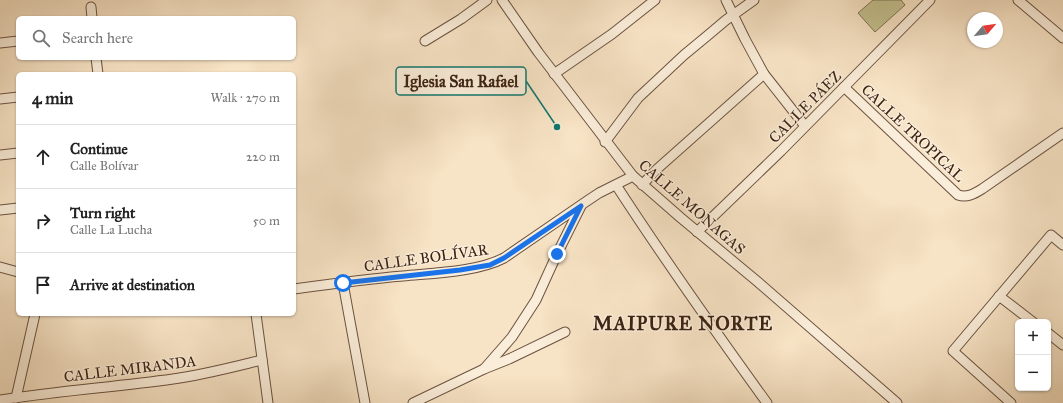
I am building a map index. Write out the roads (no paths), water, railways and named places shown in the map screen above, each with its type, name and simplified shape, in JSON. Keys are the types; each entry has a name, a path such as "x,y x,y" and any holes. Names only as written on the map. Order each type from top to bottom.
{"street":[{"path":"425,41 461,19 487,0"},
{"name":"CALLE MONAGAS","path":"502,0 530,42 605,142 633,176 897,403"},
{"path":"554,74 612,34 655,0"},
{"path":"726,0 764,74 805,126"},
{"path":"605,142 638,98 684,55 754,0"},
{"name":"CALLE PÁEZ","path":"697,232 930,0"},
{"path":"1018,0 1063,38"},
{"path":"91,7 92,16"},
{"path":"0,43 16,41"},
{"path":"96,60 98,72"},
{"path":"642,185 678,150 764,74"},
{"name":"CALLE TROPICAL","path":"844,87 958,195 972,195 1063,133"},
{"path":"0,99 16,97"},
{"path":"0,155 16,153"},
{"name":"CALLE BOLÍVAR","path":"296,289 460,270 490,265 504,258 599,193 633,176"},
{"path":"616,185 658,249 767,403"},
{"path":"484,369 512,337 536,300 581,206"},
{"path":"0,210 16,208"},
{"path":"1011,403 952,351 1050,235 1063,245"},
{"path":"0,266 16,271"},
{"path":"343,283 365,403"},
{"path":"999,296 1029,319"},
{"path":"16,398 35,316"},
{"path":"256,316 268,403"},
{"path":"413,403 565,332"},
{"path":"1051,335 1063,345"},
{"name":"CALLE MIRANDA","path":"0,400 173,379 227,369 262,360"}],"place":[{"name":"Iglesia San Rafael","path":"557,127"}],"district":[{"name":"MAIPURE NORTE","path":"683,323"}]}
